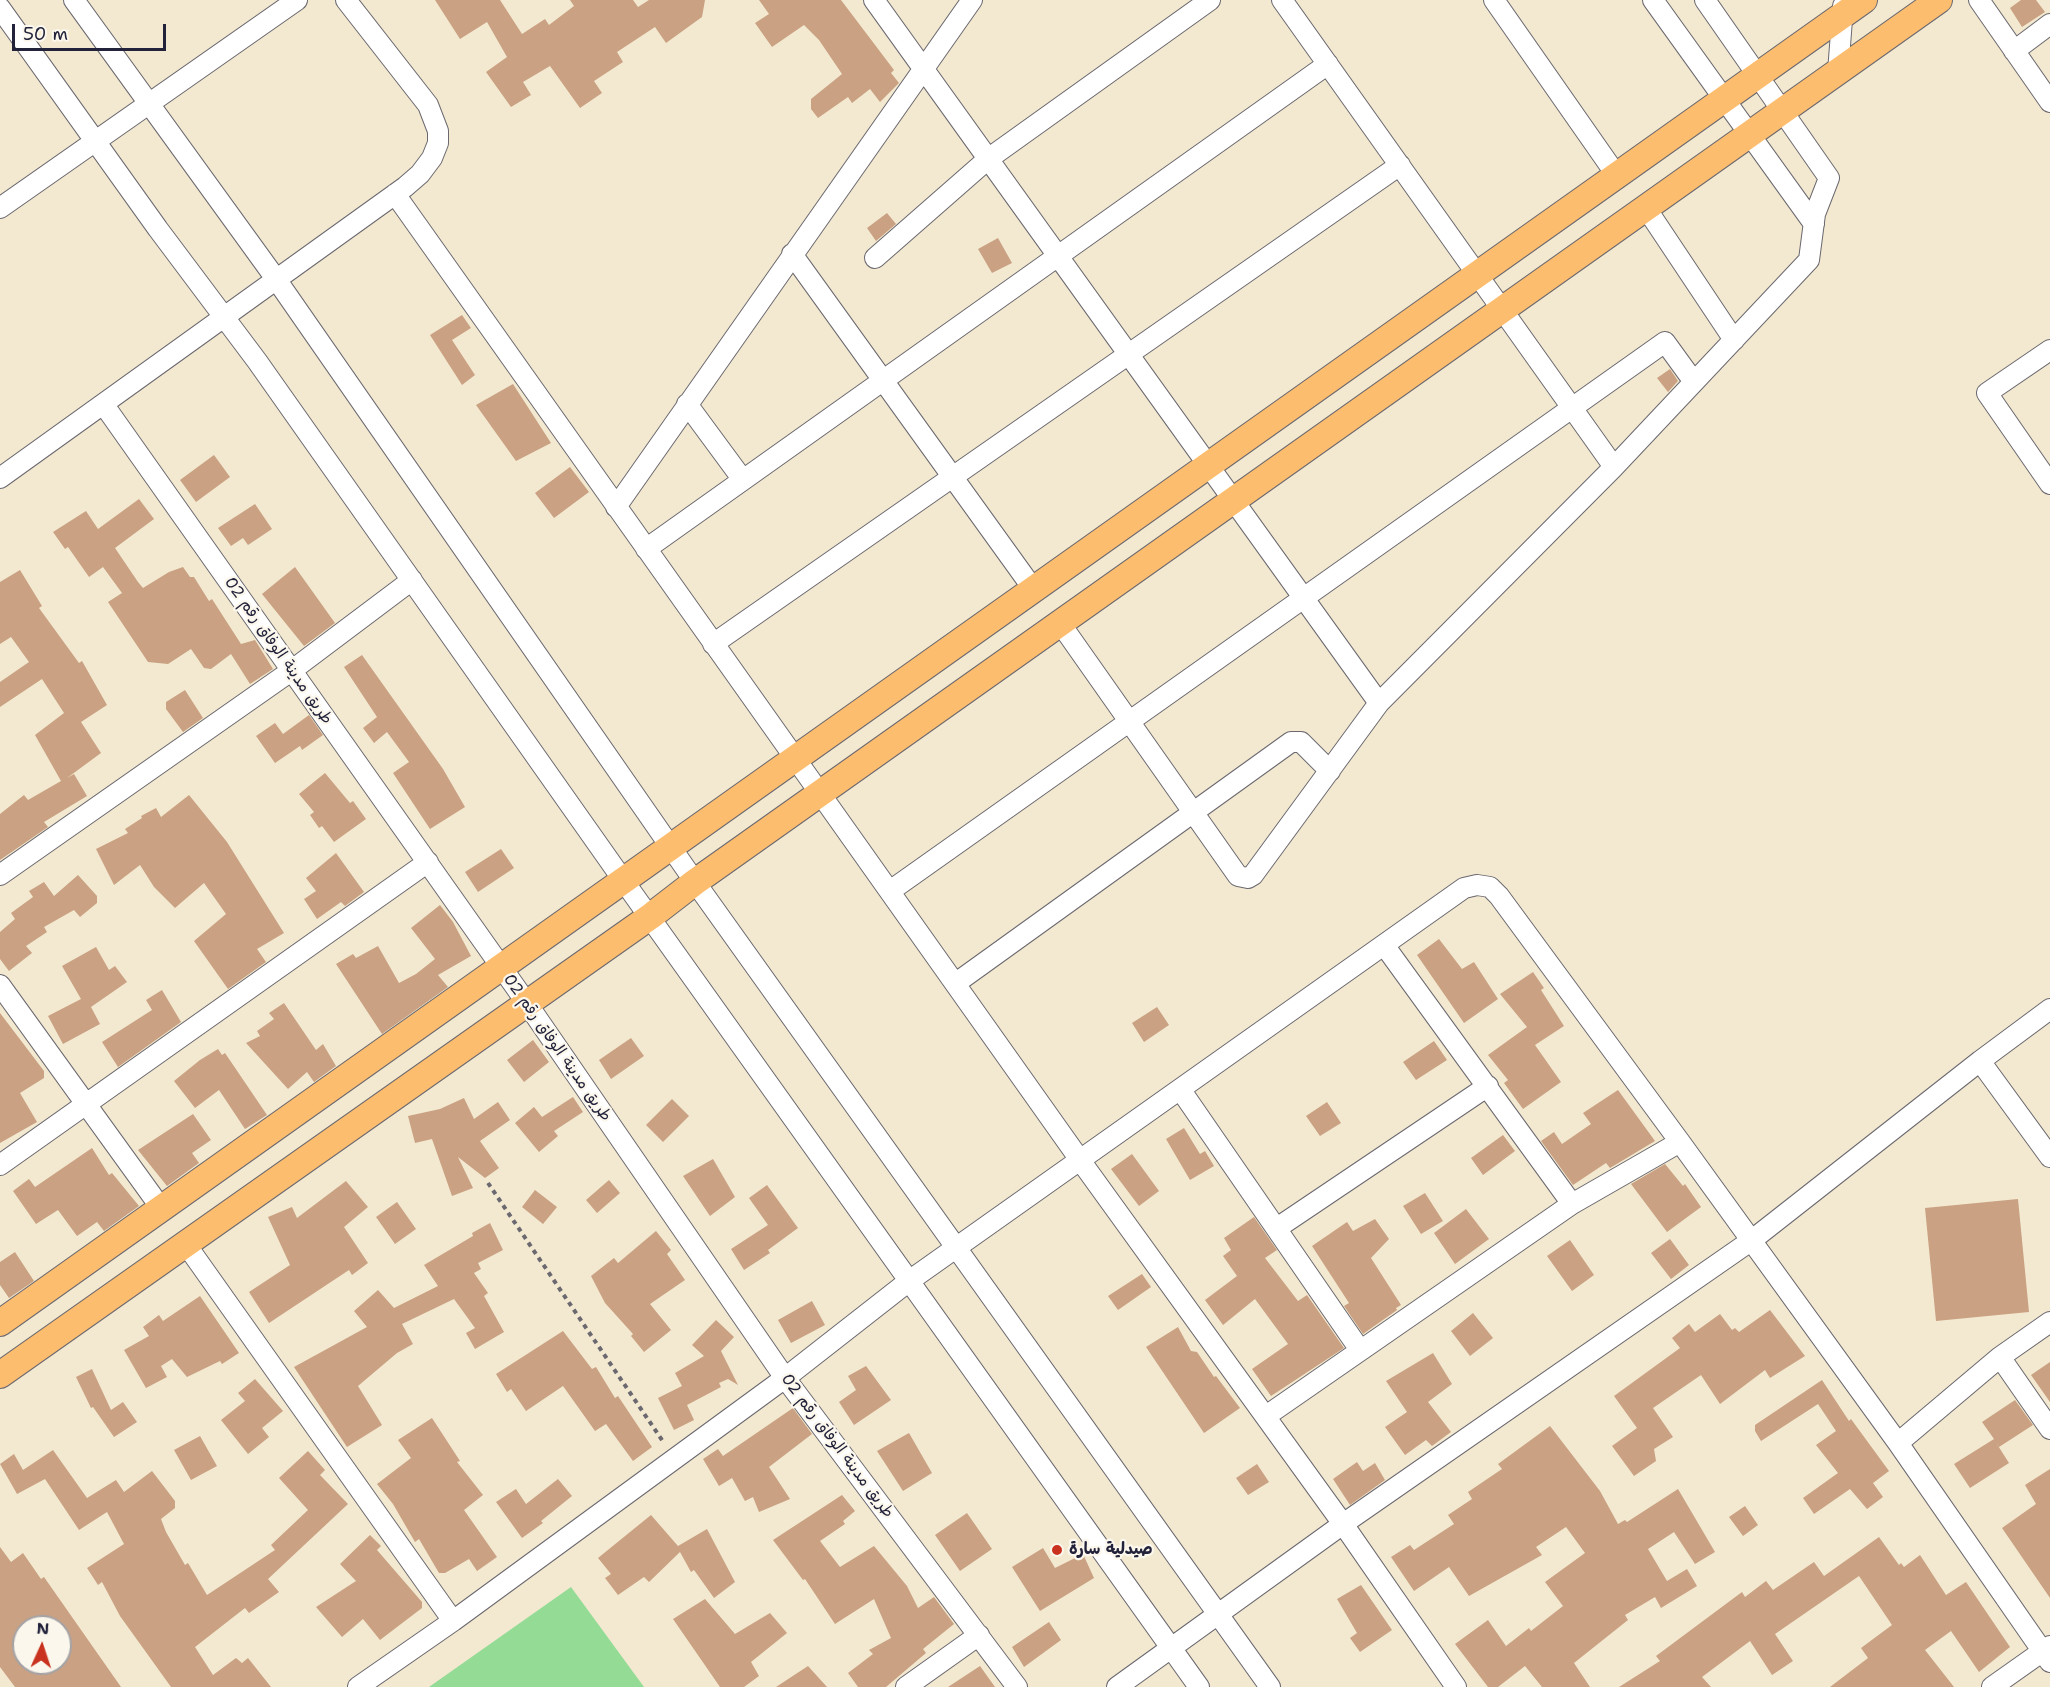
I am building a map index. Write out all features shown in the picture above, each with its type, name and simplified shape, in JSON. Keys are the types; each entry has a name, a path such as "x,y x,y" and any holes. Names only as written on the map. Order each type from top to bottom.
{"main road":[{"path":"0,1323 1758,76 1843,7 1864,0"},
{"path":"0,1375 651,916 694,882 1939,0"}],"street":[{"path":"74,0 276,279 694,882 1270,1687"},
{"path":"0,208 297,0"},
{"path":"0,478 395,194 420,174 432,158 438,143 436,120 428,105 346,0"},
{"path":"874,0 1379,703"},
{"path":"616,507 972,0"},
{"path":"875,258 988,159 1210,0"},
{"path":"1282,0 1614,467"},
{"path":"1494,0 1617,176"},
{"path":"1653,0 1814,224"},
{"path":"1060,623 1238,876 1248,878 1379,703 1614,467 1809,260 1814,224 1829,178 1705,0"},
{"path":"1978,0 2050,102"},
{"path":"1838,72 1843,7"},
{"path":"0,8 412,580 623,880 651,916 1199,1687"},
{"path":"2014,51 2050,24"},
{"path":"646,549 1328,64"},
{"path":"713,644 1400,165"},
{"path":"395,194 1080,1160 1343,1524 1456,1687"},
{"path":"1646,208 1734,339"},
{"path":"792,254 1034,590"},
{"path":"890,891 1665,342 1694,382"},
{"path":"2050,351 1987,393 2050,484"},
{"path":"687,404 742,480"},
{"name":"طريق مدينة الوفاق رقم 02","path":"104,405 526,1002 785,1378 1017,1687"},
{"path":"0,875 291,671 412,580"},
{"path":"956,983 1292,742 1301,742 1330,771"},
{"path":"0,1165 428,862"},
{"path":"358,1687 453,1621 675,1459 956,1247 1464,888 1477,885 1490,887 1499,896 1752,1239 2048,1654 1992,1687"},
{"path":"1384,945 1572,1204"},
{"path":"0,985 85,1106 161,1208"},
{"path":"1117,1687 1343,1524 1752,1239 1980,1060 2050,1009"},
{"path":"1980,1060 2050,1157"},
{"path":"1277,1228 1488,1086"},
{"path":"1180,1089 1360,1350"},
{"path":"1266,1416 1572,1204 1680,1142"},
{"path":"186,1243 453,1621"},
{"path":"1898,1443 2000,1357 2050,1322"},
{"path":"2000,1357 2050,1429"},
{"path":"906,1687 979,1635"}],"path":[{"path":"488,1183 675,1459"}],"green space":[{"path":"571,1587 644,1687 429,1687"}],"building":[{"path":"435,0 500,0 522,34 545,19 549,25 574,6 570,0 633,0 638,7 649,0 705,0 702,17 666,43 655,27 617,52 623,62 594,81 602,93 580,108 550,66 523,82 531,95 511,107 486,72 507,57 487,22 460,39"},
{"path":"759,0 841,0 894,70 891,73 899,83 880,102 870,89 852,103 848,97 818,118 811,109 811,99 842,74 819,40 804,25 772,47 755,23 769,14"},
{"path":"2021,0 2036,0 2045,12 2022,27 2010,8"},
{"path":"887,213 896,224 876,241 867,228"},
{"path":"998,238 1012,263 992,273 978,249"},
{"path":"462,315 471,328 452,340 475,375 462,385 430,335"},
{"path":"1670,369 1678,381 1668,392 1657,378"},
{"path":"513,384 551,443 516,461 476,405"},
{"path":"214,455 230,477 196,502 180,480"},
{"path":"570,467 589,492 554,518 535,493"},
{"path":"139,499 154,519 115,548 138,582 143,588 169,572 183,567 190,577 194,577 209,601 212,599 241,644 255,640 273,669 250,684 231,654 211,669 204,668 191,649 168,664 148,662 108,602 122,593 103,567 89,577 68,547 65,549 53,532 86,511 98,529"},
{"path":"255,504 272,529 248,545 243,538 231,546 218,528"},
{"path":"295,567 335,623 304,646 262,594"},
{"path":"20,570 42,606 39,608 79,663 82,661 107,705 81,722 101,753 67,778 74,774 87,796 44,822 48,827 0,860 0,814 24,795 28,800 61,781 35,735 64,713 42,679 0,707 0,682 29,662 11,637 0,644 0,582"},
{"path":"362,655 443,769 465,807 430,829 393,773 409,762 387,732 374,743 363,728 377,717 344,667"},
{"path":"185,690 203,718 183,732 166,709 166,702"},
{"path":"309,715 323,735 302,750 300,746 275,763 256,736 275,723 283,734"},
{"path":"325,773 350,803 353,801 366,819 334,842 322,826 319,828 310,815 314,812 299,794"},
{"path":"189,795 227,842 284,933 257,949 266,962 228,989 194,941 226,914 204,883 175,908 154,887 140,865 114,885 96,849 128,833 125,829 142,818 141,816 156,808 161,817"},
{"path":"501,849 514,868 478,892 465,872"},
{"path":"336,853 364,892 345,906 341,902 317,919 304,899 316,891 306,878"},
{"path":"78,875 97,896 97,903 80,917 74,910 44,927 47,932 26,946 32,953 9,971 0,959 0,932 15,919 11,913 33,897 29,891 44,882 54,896"},
{"path":"440,905 453,922 471,956 438,975 448,987 382,1034 336,964 353,954 356,958 378,946 399,983 416,974 435,959 411,928"},
{"path":"1439,939 1462,969 1474,962 1498,999 1464,1023 1417,955"},
{"path":"96,947 109,970 115,966 127,982 91,1007 100,1024 63,1044 48,1016 81,999 62,966"},
{"path":"1533,972 1544,988 1541,990 1564,1026 1535,1045 1561,1082 1523,1109 1504,1083 1508,1080 1488,1055 1527,1027 1500,994"},
{"path":"162,990 181,1022 118,1067 102,1042 152,1010 146,1000"},
{"path":"284,1003 316,1050 323,1044 336,1066 314,1082 307,1072 288,1089 246,1043 260,1036 257,1031 274,1019 269,1013"},
{"path":"1157,1007 1169,1025 1144,1042 1132,1023"},
{"path":"0,1013 44,1071 44,1078 20,1093 37,1122 0,1143"},
{"path":"631,1038 644,1056 611,1079 599,1060"},
{"path":"533,1040 549,1062 524,1082 507,1060"},
{"path":"1434,1041 1447,1060 1416,1080 1403,1062"},
{"path":"218,1049 222,1055 225,1053 267,1115 245,1129 219,1090 195,1108 174,1081"},
{"path":"1618,1090 1655,1141 1610,1168 1606,1163 1573,1185 1541,1141 1554,1132 1562,1144 1591,1124 1583,1113"},
{"path":"573,1097 583,1112 554,1131 558,1136 539,1152 515,1123 534,1107 542,1117"},
{"path":"464,1098 474,1119 498,1102 510,1120 480,1141 499,1168 485,1178 458,1157 473,1188 452,1196 432,1139 415,1143 408,1116 440,1109"},
{"path":"672,1099 689,1116 663,1142 646,1125"},
{"path":"1327,1102 1341,1123 1320,1136 1306,1116"},
{"path":"193,1114 211,1140 192,1153 199,1163 167,1186 138,1150"},
{"path":"1184,1128 1200,1154 1205,1151 1214,1166 1190,1180 1166,1139"},
{"path":"1503,1135 1515,1151 1483,1175 1471,1158"},
{"path":"92,1148 109,1175 112,1173 139,1206 104,1231 97,1222 77,1236 58,1210 36,1224 13,1191 29,1179 35,1187"},
{"path":"1132,1154 1159,1191 1139,1206 1111,1169"},
{"path":"713,1159 735,1197 710,1216 683,1176"},
{"path":"1665,1164 1683,1186 1685,1184 1701,1207 1667,1232 1631,1184"},
{"path":"609,1180 620,1193 597,1213 586,1200"},
{"path":"346,1181 368,1207 344,1227 368,1263 352,1275 349,1270 269,1323 249,1292 290,1265 268,1217 292,1207 297,1218"},
{"path":"767,1185 798,1228 768,1250 770,1253 744,1270 731,1249 768,1225 749,1198"},
{"path":"535,1190 557,1207 543,1224 522,1207"},
{"path":"1425,1193 1443,1221 1421,1234 1403,1206"},
{"path":"2018,1199 2029,1312 1936,1321 1925,1208"},
{"path":"397,1202 416,1229 395,1244 376,1217"},
{"path":"1466,1209 1489,1239 1455,1264 1434,1233"},
{"path":"1254,1217 1277,1250 1265,1258 1298,1301 1307,1295 1344,1348 1271,1396 1252,1369 1288,1344 1255,1299 1223,1325 1205,1300 1237,1276 1223,1256 1231,1250 1224,1238"},
{"path":"1375,1219 1389,1239 1371,1258 1401,1305 1363,1334 1344,1306 1349,1303 1312,1246 1347,1222 1353,1231"},
{"path":"490,1223 503,1250 478,1263 481,1269 474,1273 488,1293 484,1296 504,1332 475,1349 466,1333 475,1328 454,1299 402,1324 413,1344 397,1353 358,1386 382,1425 347,1447 294,1367 367,1327 354,1311 378,1290 394,1308 438,1286 424,1265 473,1236 472,1233"},
{"path":"656,1231 671,1250 667,1254 685,1280 650,1304 671,1330 644,1352 631,1336 633,1334 605,1303 591,1276 614,1258 618,1263"},
{"path":"1670,1239 1689,1265 1671,1279 1651,1253"},
{"path":"1570,1240 1594,1275 1572,1291 1547,1256"},
{"path":"15,1252 34,1281 9,1298 0,1285 0,1262"},
{"path":"1142,1274 1151,1287 1118,1310 1108,1296"},
{"path":"200,1296 239,1353 222,1364 220,1361 187,1377 172,1359 161,1366 167,1377 146,1388 124,1350 149,1336 143,1327 159,1315 163,1321"},
{"path":"812,1301 825,1325 791,1343 778,1320"},
{"path":"1770,1310 1805,1356 1770,1378 1765,1370 1720,1404 1701,1375 1653,1408 1673,1437 1654,1449 1656,1461 1634,1476 1612,1446 1637,1428 1614,1396 1680,1348 1672,1338 1689,1324 1695,1332 1720,1314 1732,1330 1735,1328 1739,1332"},
{"path":"1473,1313 1493,1338 1470,1356 1451,1331"},
{"path":"716,1320 734,1337 721,1351 738,1385 728,1379 719,1383 721,1387 687,1405 694,1420 674,1430 658,1398 682,1386 675,1373 704,1356 692,1345"},
{"path":"1178,1327 1191,1351 1197,1352 1240,1408 1204,1433 1146,1347"},
{"path":"563,1331 592,1369 596,1367 615,1398 618,1396 652,1447 633,1461 606,1424 595,1431 563,1386 526,1411 511,1389 507,1392 496,1374"},
{"path":"1433,1353 1452,1384 1428,1402 1451,1432 1432,1446 1426,1440 1405,1455 1385,1427 1407,1412 1386,1381"},
{"path":"2050,1362 2050,1402 2031,1375"},
{"path":"866,1366 891,1400 854,1425 839,1402 856,1390 848,1376"},
{"path":"92,1369 111,1410 123,1402 137,1422 114,1437 93,1407 91,1408 76,1377"},
{"path":"255,1379 283,1411 262,1428 269,1437 248,1454 221,1420 245,1401 238,1393"},
{"path":"1822,1380 1849,1421 1851,1419 1889,1471 1873,1483 1883,1497 1867,1509 1850,1489 1814,1514 1803,1498 1838,1473 1816,1445 1836,1431 1818,1404 1761,1441 1755,1431 1755,1425"},
{"path":"2015,1400 2033,1425 1999,1447 1995,1441 2009,1463 1970,1488 1954,1464 1994,1439 1982,1422"},
{"path":"793,1408 812,1434 769,1467 790,1499 759,1512 753,1497 745,1501 732,1478 719,1486 703,1459 718,1449 723,1456"},
{"path":"432,1418 460,1461 457,1462 483,1495 464,1510 497,1557 477,1571 469,1559 445,1573 439,1573 419,1539 415,1542 393,1504 377,1484 411,1458 398,1440"},
{"path":"1550,1426 1600,1491 1618,1524 1625,1520 1627,1522 1678,1489 1715,1552 1695,1564 1674,1532 1648,1549 1667,1581 1687,1569 1697,1586 1661,1608 1655,1597 1625,1615 1628,1620 1574,1663 1590,1687 1542,1687 1525,1666 1498,1687 1488,1687 1455,1644 1488,1620 1506,1646 1529,1628 1531,1631 1563,1606 1545,1582 1585,1553 1566,1527 1536,1547 1542,1555 1469,1596 1449,1567 1414,1591 1391,1557 1410,1545 1414,1550 1454,1524 1448,1515 1472,1499 1468,1492 1502,1469 1498,1464"},
{"path":"909,1433 932,1473 903,1491 877,1451"},
{"path":"200,1436 217,1466 191,1480 174,1450"},
{"path":"53,1450 87,1498 116,1480 124,1492 152,1471 175,1501 175,1508 161,1519 166,1532 185,1565 188,1563 207,1595 275,1550 271,1545 308,1510 279,1478 308,1451 325,1470 320,1475 348,1504 268,1579 279,1592 249,1613 245,1608 195,1647 213,1675 236,1658 242,1663 248,1658 271,1687 171,1687 120,1616 102,1582 98,1585 87,1568 124,1544 107,1512 79,1530 45,1479 17,1494 0,1464 14,1454 23,1470"},
{"path":"1357,1462 1363,1471 1375,1463 1385,1480 1350,1505 1333,1479"},
{"path":"1257,1464 1269,1482 1248,1495 1236,1478"},
{"path":"2050,1469 2050,1598 2002,1528 2036,1504 2025,1485"},
{"path":"558,1479 572,1496 541,1521 543,1523 522,1538 496,1502 516,1489 526,1504"},
{"path":"842,1495 855,1511 843,1521 845,1524 820,1541 840,1567 874,1546 907,1586 918,1608 934,1597 954,1624 923,1649 926,1653 886,1687 858,1687 848,1673 873,1654 869,1650 891,1638 874,1599 835,1624 805,1579 803,1580 773,1540"},
{"path":"1745,1506 1758,1525 1743,1536 1729,1517"},
{"path":"967,1513 992,1549 960,1571 935,1535"},
{"path":"651,1515 678,1546 707,1529 735,1582 714,1598 694,1570 691,1572 680,1552 649,1582 644,1577 618,1595 605,1578 611,1574 598,1558"},
{"path":"370,1535 381,1546 377,1550 422,1602 422,1608 380,1640 363,1619 342,1637 316,1607 356,1581 340,1564"},
{"path":"1879,1537 1899,1565 1901,1563 1904,1567 1920,1555 1946,1595 1966,1582 2010,1647 1979,1672 1951,1631 1925,1650 1954,1687 1830,1687 1868,1658 1861,1648 1892,1625 1859,1576 1775,1634 1793,1661 1772,1675 1750,1641 1702,1677 1711,1687 1619,1687 1660,1661 1656,1656 1742,1592 1745,1597 1766,1581 1773,1590 1814,1562 1824,1576"},
{"path":"0,1547 11,1562 23,1553 41,1579 44,1577 71,1615 12,1615 12,1675 72,1675 72,1617 121,1687 15,1687 0,1667"},
{"path":"1043,1548 1055,1568 1083,1554 1094,1578 1040,1611 1012,1567"},
{"path":"1361,1585 1392,1630 1360,1652 1350,1638 1357,1633 1337,1599"},
{"path":"705,1599 735,1634 770,1613 787,1633 751,1662 759,1676 744,1687 720,1687 673,1619"},
{"path":"1049,1622 1061,1640 1024,1667 1012,1647"},
{"path":"808,1666 827,1687 776,1687"},
{"path":"980,1666 995,1687 948,1687"}],"place":[{"name":"صيدلية سارة","path":"1057,1550"}]}
